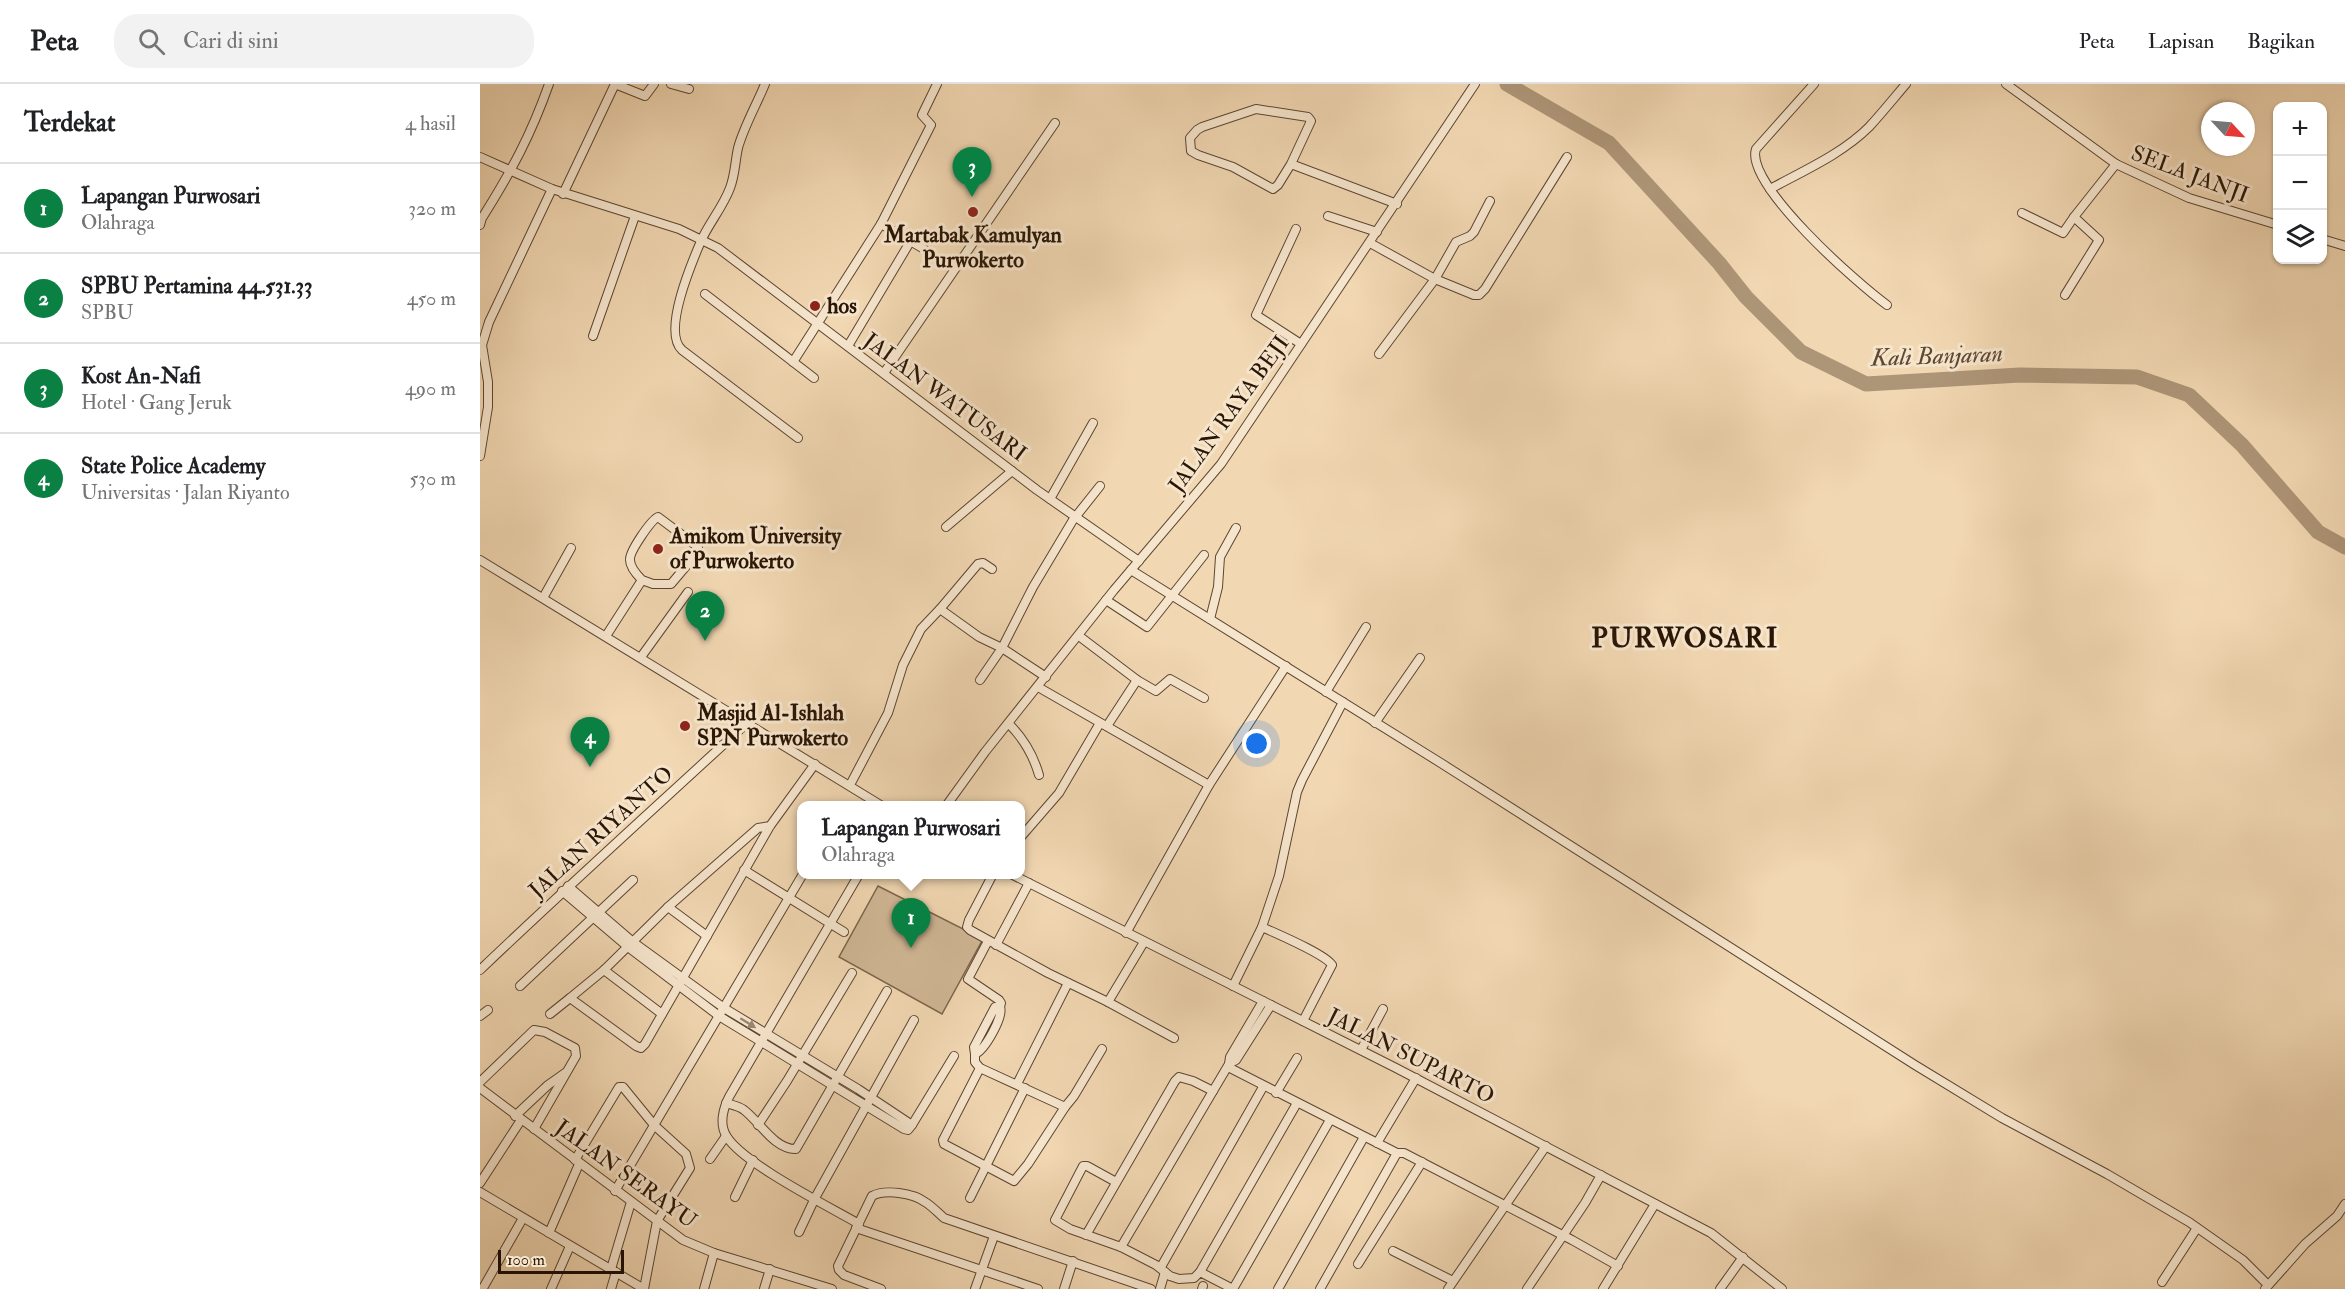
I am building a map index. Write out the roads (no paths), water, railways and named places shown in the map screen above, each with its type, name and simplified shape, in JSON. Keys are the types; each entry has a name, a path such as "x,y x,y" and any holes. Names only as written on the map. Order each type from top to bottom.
{"street":[{"path":"480,225 482,218 512,171 531,133 549,84"},
{"path":"563,194 615,84 645,96 654,84"},
{"path":"671,84 689,89"},
{"path":"765,84 738,147 734,177 723,206 702,239 681,297 675,330 677,346 798,438"},
{"path":"793,362 881,224 929,130 930,124 922,115 937,84"},
{"name":"JALAN RAYA BEJI","path":"950,801 1106,600 1221,464 1475,84"},
{"path":"1814,84 1756,149 1754,154 1756,161 1770,189 1813,242 1887,305"},
{"path":"1770,189 1849,143 1868,128 1906,84"},
{"name":"SELA JANJI","path":"2006,84 2116,164 2189,198 2273,224"},
{"path":"1253,110 1308,117 1311,121 1291,164 1273,189 1233,167 1191,151 1190,138 1197,130 1253,110"},
{"path":"884,373 1055,123"},
{"name":"JALAN WATUSARI","path":"480,157 563,194 678,229 718,248 1012,471 1139,561"},
{"path":"1370,243 1435,279 1474,296 1479,295 1485,289 1567,157"},
{"path":"1291,164 1396,204"},
{"path":"2022,213 2063,233 2116,164"},
{"path":"480,456 488,407 488,382 482,345 484,320 552,189"},
{"path":"1379,354 1435,279 1456,242 1470,237 1474,232 1490,201"},
{"path":"593,336 635,216"},
{"path":"1328,216 1377,232"},
{"path":"2065,296 2099,240 2074,217"},
{"path":"881,224 924,249"},
{"path":"1296,230 1256,315 1301,344"},
{"path":"2327,241 2345,246"},
{"path":"848,345 910,242"},
{"path":"705,294 814,378"},
{"path":"1050,499 1093,423"},
{"path":"946,527 1012,471"},
{"path":"980,680 1002,648 1033,587 1076,518 1101,486"},
{"path":"658,517 698,547 698,552 671,584 653,584 642,580 630,563 630,555 652,521 658,517"},
{"path":"1210,619 1218,587 1220,556 1236,528"},
{"path":"543,598 571,548"},
{"path":"1106,600 1148,627 1204,555"},
{"path":"480,560 874,801"},
{"path":"850,785 888,713 908,651 921,629 978,564 983,563 992,568"},
{"path":"1131,570 1924,1071 2002,1118 2157,1203 2197,1228 2243,1260 2266,1287 2305,1244 2337,1216 2345,1204"},
{"path":"606,636 642,580"},
{"path":"641,657 688,592"},
{"path":"940,609 979,637 1002,648 1046,677"},
{"path":"1326,692 1366,627"},
{"path":"1079,636 1137,680 1156,691 1170,679 1204,698"},
{"path":"1375,723 1420,658"},
{"path":"1126,933 1209,785 1286,666"},
{"path":"1025,832 1059,793 1104,724 1137,680"},
{"path":"1038,687 1209,785"},
{"path":"1233,986 1263,927 1279,876 1297,792 1343,702"},
{"name":"JALAN RIYANTO","path":"480,970 565,888 629,833 748,722"},
{"path":"1009,724 1022,737 1039,775"},
{"path":"570,998 641,1048 770,826 815,764"},
{"path":"550,1014 604,970 668,907 758,828 770,826"},
{"path":"744,870 844,932"},
{"path":"615,1191 800,879"},
{"path":"856,879 726,1103 723,1118 726,1136 736,1148 753,1160 857,1226 1038,1289"},
{"path":"991,879 968,927 992,943 1174,1038"},
{"name":"JALAN SUPARTO","path":"1021,879 1416,1078 1711,1233 1782,1289"},
{"path":"520,986 633,880"},
{"path":"1029,883 968,979 1001,1003 1001,1015 982,1049 975,1054 975,1062 980,1068 1065,1107"},
{"path":"565,888 630,945 721,1012 912,1125 954,1056"},
{"path":"668,907 707,936"},
{"path":"1263,927 1331,962 1332,965 1303,1021"},
{"path":"1108,1002 1144,942"},
{"path":"604,970 662,1014"},
{"path":"758,1125 852,972"},
{"path":"970,1198 1068,983"},
{"path":"726,1103 744,1110 768,1136 790,1149 796,1149 887,991"},
{"path":"1121,1247 1213,1091 1229,1066 1236,1060 1267,1003"},
{"path":"1361,1050 1383,1009"},
{"path":"480,1016 488,1010"},
{"path":"799,1232 814,1198 914,1020"},
{"path":"480,1082 528,1035 537,1030 575,1048 576,1056 534,1129"},
{"path":"980,1068 943,1140 944,1144 1011,1180 1016,1179 1074,1096 1102,1049"},
{"path":"1276,1093 1297,1058"},
{"path":"1229,1066 1276,1093 1396,1153 1404,1153 1422,1162 1618,1266"},
{"path":"480,1183 518,1118 548,1085 567,1072"},
{"path":"1086,1235 1175,1081 1179,1077 1185,1078 1213,1091"},
{"path":"1377,1143 1416,1078"},
{"path":"1160,1289 1163,1270 1263,1086"},
{"path":"480,1192 570,1246 614,1270 644,1289 657,1221 690,1168 690,1162 686,1154 654,1125 623,1087 619,1087 577,1162 549,1233"},
{"name":"JALAN SERAYU","path":"480,1088 683,1240 714,1253 826,1288"},
{"path":"1116,1182 1083,1166 1055,1220 1070,1229 1121,1247 1179,1279 1194,1278 1200,1272 1297,1103"},
{"path":"1200,1272 1233,1289 1330,1120"},
{"path":"710,1159 726,1136"},
{"path":"1278,1289 1364,1137"},
{"path":"1393,1251 1450,1285 1546,1146"},
{"path":"1320,1289 1396,1153"},
{"path":"735,1197 753,1160"},
{"path":"1358,1264 1422,1162"},
{"path":"1527,1289 1601,1175"},
{"path":"881,1289 844,1275 838,1270 840,1260 872,1196 892,1193 923,1200 944,1218 1151,1289"},
{"path":"611,1289 631,1202"},
{"path":"1603,1289 1655,1204"},
{"path":"483,1288 522,1218"},
{"path":"2162,1282 2197,1228"},
{"path":"975,1289 994,1236"},
{"path":"551,1289 570,1246"},
{"path":"704,1289 714,1253"},
{"path":"1720,1289 1743,1257"},
{"path":"1064,1289 1073,1261"},
{"path":"764,1289 770,1269"}],"waterway":[{"name":"Kali Banjaran","path":"1507,84 1609,143 1719,263 1746,297 1801,352 1866,384 2020,375 2137,377 2189,395 2242,445 2318,532 2345,547"}],"place":[{"name":"Kost An-Nafi","path":"972,197"},
{"name":"Martabak Kamulyan Purwokerto","path":"973,212"},
{"name":"hos","path":"815,306"},
{"name":"Amikom University of Purwokerto","path":"658,549"},
{"name":"SPBU Pertamina 44.531.33","path":"705,641"},
{"name":"Masjid Al-Ishlah SPN Purwokerto","path":"685,726"},
{"name":"State Police Academy","path":"590,767"},
{"name":"Lapangan Purwosari","path":"911,948"}],"district":[{"name":"PURWOSARI","path":"1685,638"}]}
